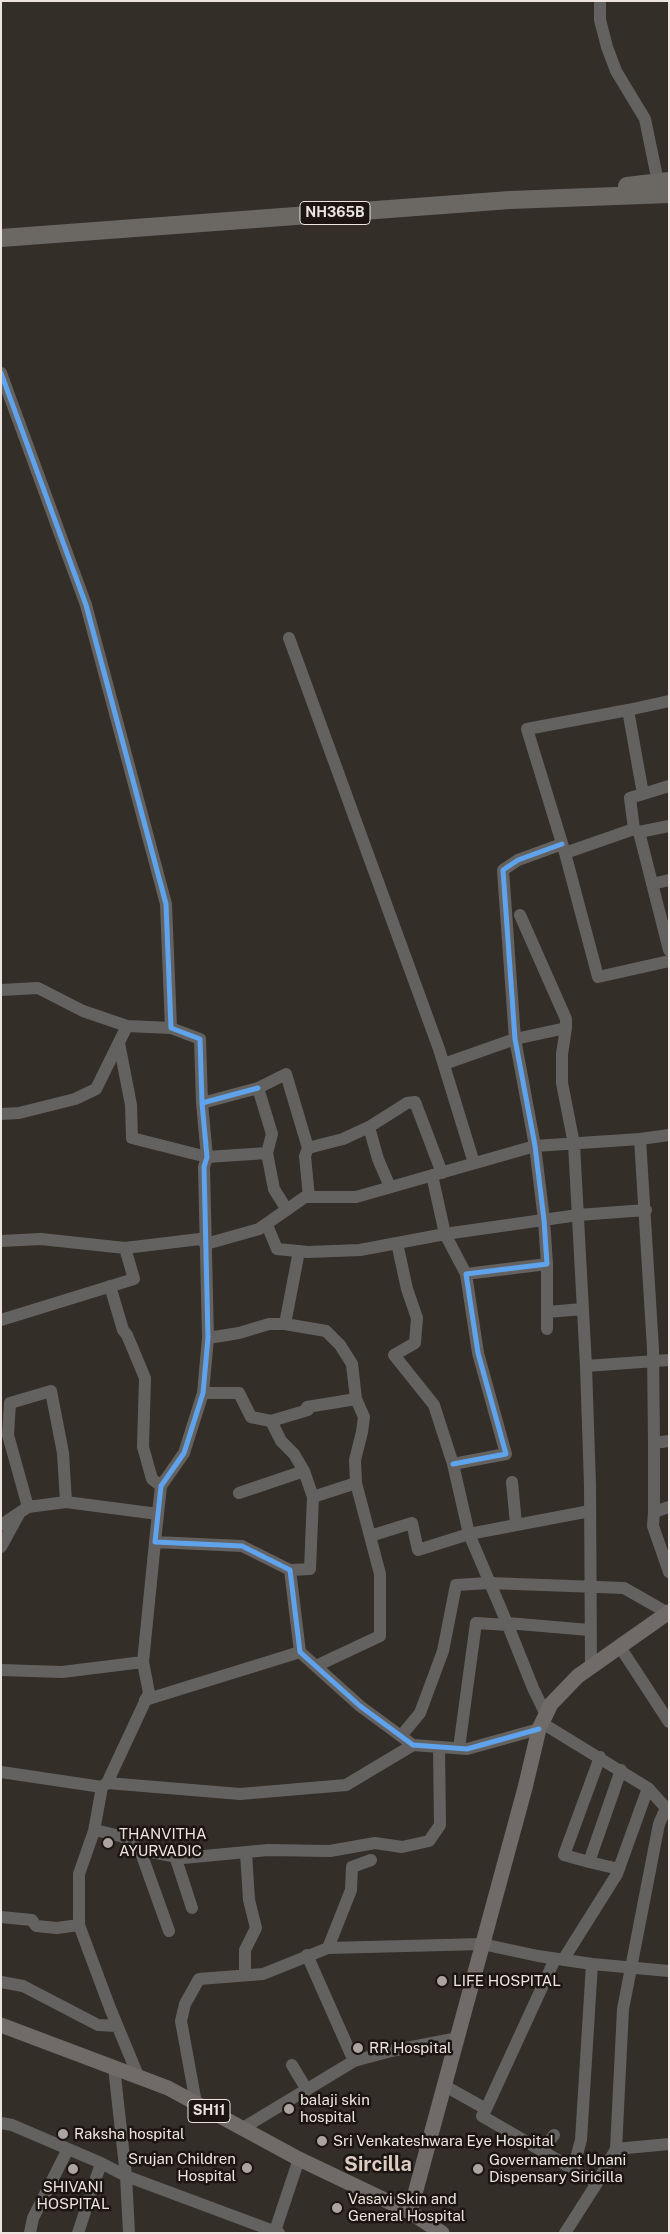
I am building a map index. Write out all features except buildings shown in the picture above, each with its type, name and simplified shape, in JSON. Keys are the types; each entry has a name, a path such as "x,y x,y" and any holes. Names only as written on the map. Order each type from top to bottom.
{"highway":[{"name":"NH365B","path":"1,238 510,200 665,186"}],"main road":[{"path":"410,2212 542,1722 551,1704 578,1676 669,1612"},
{"name":"SH11","path":"1,2025 168,2088 299,2159 410,2212 442,2233"}],"street":[{"path":"600,1 600,20 607,47 616,71 644,119 665,186"},
{"path":"1,373 86,604 166,904 171,1028"},
{"path":"289,638 444,1064 474,1163"},
{"path":"669,701 527,729 563,848 598,978 669,961"},
{"path":"628,710 643,794"},
{"path":"669,786 630,798 669,950"},
{"path":"547,1329 547,1264 544,1220 535,1146 515,1040 503,870 518,860 563,848 637,830 669,826"},
{"path":"652,884 669,880"},
{"path":"520,915 566,1019 562,1054 562,1083 574,1144 586,1366 590,1512 590,1667"},
{"path":"1,990 38,988 83,1011 128,1026 171,1028 200,1039 202,1103 207,1157 204,1166 208,1338 203,1393 184,1453 161,1486 143,1662 149,1693 104,1785 95,1831 79,1874 79,1925 139,2078"},
{"path":"1,1114 19,1113 75,1099 96,1088 128,1026"},
{"path":"444,1064 515,1040 566,1028"},
{"path":"119,1043 131,1105 132,1138 207,1157 267,1154"},
{"path":"202,1103 258,1088 286,1074 308,1148 306,1156 309,1197"},
{"path":"258,1088 272,1134 267,1154 274,1189 287,1210"},
{"path":"308,1148 343,1139 369,1127 407,1103 416,1102 437,1174 445,1234 466,1274 478,1353 506,1454 453,1464"},
{"path":"369,1127 378,1159 390,1187"},
{"path":"206,1244 259,1229 305,1197 356,1197 535,1146 640,1139 669,1135"},
{"path":"640,1139 646,1210 653,1361 653,1526 669,1572"},
{"path":"267,1225 277,1249 299,1251 360,1250 445,1234 578,1215 646,1210"},
{"path":"1,1241 41,1239 125,1248 200,1239 206,1244"},
{"path":"397,1243 407,1289 417,1318 416,1343 394,1355 434,1405 453,1464 469,1534 533,1688 542,1722 648,1788 667,1809 659,1824 623,2008 616,2149 597,2183 564,2233"},
{"path":"1,1320 134,1279 125,1248"},
{"path":"285,1324 299,1251"},
{"path":"466,1274 547,1264"},
{"path":"110,1286 123,1330 127,1335 145,1378 143,1447 152,1480 161,1486"},
{"path":"547,1312 583,1310"},
{"path":"208,1338 239,1334 269,1324 285,1324 326,1331 340,1345 352,1364 356,1400 364,1417 355,1460 356,1483 380,1574 380,1636 316,1666"},
{"path":"586,1366 669,1360"},
{"path":"1,1547 24,1509 8,1435 10,1403 51,1391 63,1453 66,1502"},
{"path":"203,1393 239,1393 251,1417 271,1422 308,1410 307,1407 356,1400"},
{"path":"155,1542 242,1546 290,1570 310,1569 313,1497 304,1471 294,1454 281,1441 271,1422"},
{"path":"654,1443 669,1441"},
{"path":"239,1493 304,1471"},
{"path":"512,1482 516,1524"},
{"path":"313,1497 356,1483"},
{"path":"1,1525 24,1509 66,1502 158,1514"},
{"path":"654,1512 669,1507"},
{"path":"370,1536 412,1523 418,1550 469,1534 590,1512"},
{"path":"290,1570 300,1652 360,1706 413,1745 467,1750 542,1722"},
{"path":"401,1736 420,1713 427,1695 443,1651 456,1585 490,1584 624,1588 669,1612"},
{"path":"459,1748 476,1623 589,1630"},
{"path":"620,1647 669,1722"},
{"path":"146,1700 300,1652"},
{"path":"1,1670 62,1672 143,1662"},
{"path":"1,1772 104,1785 240,1794 346,1785 413,1745"},
{"path":"95,1831 124,1837 140,1850 183,1858 268,1850 330,1851 375,1843 402,1847 429,1841 440,1825 439,1747"},
{"path":"600,1757 564,1855 619,1869"},
{"path":"589,1862 621,1770"},
{"path":"597,2183 482,2116 559,1959 619,1869 648,1788"},
{"path":"140,1850 169,1931"},
{"path":"245,1974 245,1950 256,1928 249,1900 246,1853"},
{"path":"175,1856 192,1908"},
{"path":"328,1948 351,1890 352,1867 371,1860"},
{"path":"1,1917 32,1920 36,1926 43,1927 57,1928 79,1925"},
{"path":"196,2104 181,2021 185,2004 199,1979 263,1974 328,1948 482,1944 592,1964 630,1969 669,1971"},
{"path":"307,1955 354,2061"},
{"path":"573,2169 581,2140 592,1964"},
{"path":"1,1982 23,1986 98,2025 117,2026"},
{"path":"243,2128 354,2061 458,2038"},
{"path":"292,2065 306,2090"},
{"path":"114,2068 126,2176 129,2233"},
{"path":"445,2086 486,2109"},
{"path":"1,2123 12,2124 126,2176 277,2232 299,2159"},
{"path":"541,2151 554,2135"},
{"path":"616,2149 669,2144"},
{"path":"30,2233 33,2218 68,2149"},
{"path":"78,2233 101,2163"}],"cycle path":[{"path":"1,373 86,605 166,904 171,1028 200,1039 202,1103"},
{"path":"453,1464 506,1454 478,1353 466,1274 547,1264 535,1146 515,1039 503,870 518,860 562,844"},
{"path":"258,1088 202,1103 207,1157 204,1167 208,1338 203,1393 184,1453 161,1486 155,1542 242,1546 290,1570 300,1652 360,1706 413,1745 467,1749 539,1729"}],"place":[{"name":"THANVITHA AYURVADIC","path":"108,1843"},
{"name":"LIFE HOSPITAL","path":"442,1981"},
{"name":"RR Hospital","path":"358,2048"},
{"name":"balaji skin hospital","path":"289,2109"},
{"name":"Raksha hospital","path":"63,2134"},
{"name":"Sri Venkateshwara Eye Hospital","path":"322,2141"},
{"name":"Srujan Children Hospital","path":"247,2168"},
{"name":"SHIVANI HOSPITAL","path":"73,2169"},
{"name":"Governament Unani Dispensary Siricilla","path":"478,2169"},
{"name":"Vasavi Skin and General Hospital","path":"337,2208"}],"district":[{"name":"Sircilla","path":"378,2165"}]}
